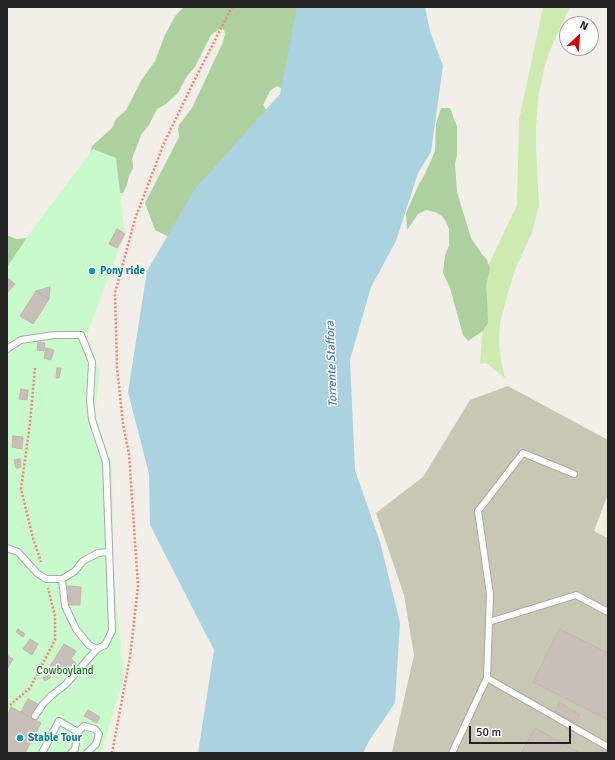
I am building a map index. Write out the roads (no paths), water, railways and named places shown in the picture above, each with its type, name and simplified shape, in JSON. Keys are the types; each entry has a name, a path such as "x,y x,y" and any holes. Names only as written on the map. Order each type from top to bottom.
{"lane":[{"path":"7,349 21,340 54,335 81,335 92,362 90,400 92,420 106,462 112,631 105,645 97,649 66,684 50,696 35,716"},
{"path":"452,753 487,678 490,594 478,511 523,453 574,474"},
{"path":"7,548 18,552 36,572 46,579 62,579 75,571 83,561 98,553 109,552"},
{"path":"62,579 65,606 76,629 89,645 97,649"},
{"path":"489,622 576,595 608,612"},
{"path":"487,678 608,747"},
{"path":"42,753 59,721 78,732"},
{"path":"71,753 75,749 78,732 84,726 94,729 98,734 96,744 87,753"}],"water":[{"name":"Torrente Staffora","path":"297,7 425,7 430,31 443,66 431,152 418,173 396,241 371,287 350,360 355,470 380,542 400,623 395,703 369,741 363,753 198,753 214,650 150,525 149,474 128,392 147,271 195,189 280,94"}],"place":[{"name":"Pony ride","path":"92,271"},
{"name":"Stable Tour","path":"20,738"}],"park label":[{"name":"Cowboyland","path":"65,671"}]}
